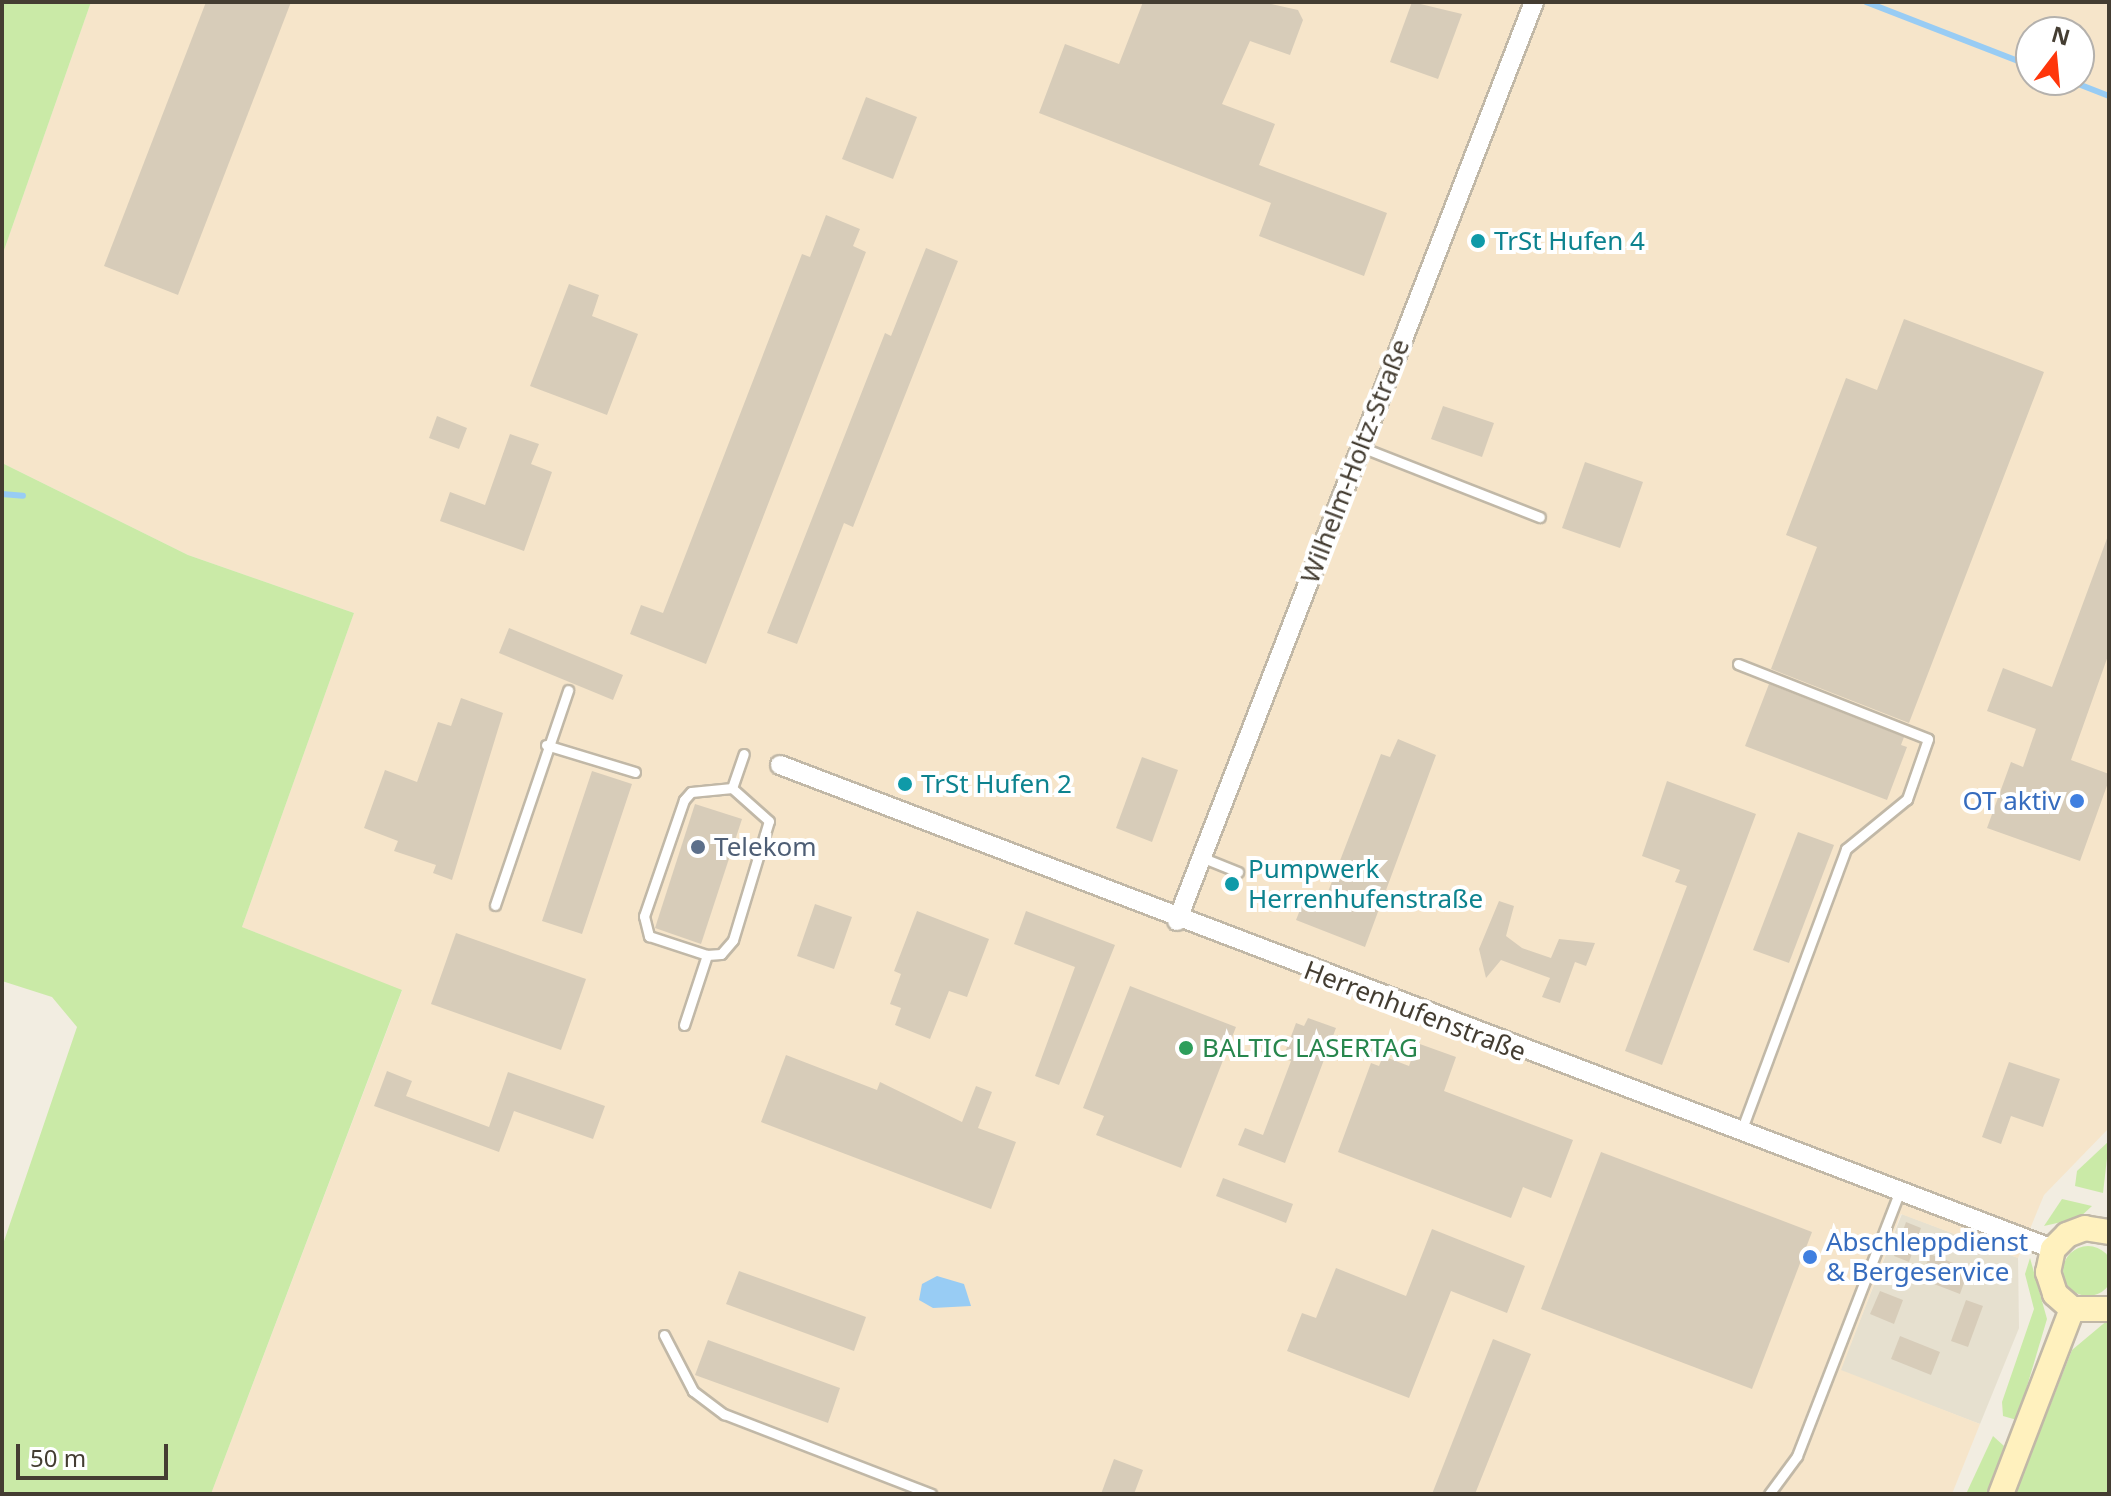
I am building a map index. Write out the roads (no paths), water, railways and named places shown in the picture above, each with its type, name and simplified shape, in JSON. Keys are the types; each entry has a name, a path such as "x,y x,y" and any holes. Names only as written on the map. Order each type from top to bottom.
{"main road":[{"path":"2108,1228 2076,1230 2053,1249 2050,1283 2072,1309 2109,1309"},
{"path":"2001,1494 2072,1309"}],"street":[{"name":"Wilhelm-Holtz-Straße","path":"1177,921 1534,2"},
{"name":"Herrenhufenstraße","path":"780,765 1177,921 2053,1249"}],"lane":[{"path":"1361,447 1540,517"},
{"path":"1738,664 1928,739 1907,799 1846,849 1740,1134"},
{"path":"495,905 546,745 568,690"},
{"path":"546,745 635,772"},
{"path":"732,788 744,754"},
{"path":"732,788 769,821 733,940 721,954 707,955 649,936 644,916 684,800 691,792 732,788"},
{"path":"1201,857 1238,872"},
{"path":"684,1025 707,955"},
{"path":"1769,1494 1797,1456 1899,1193"},
{"path":"664,1335 693,1391 724,1414 931,1494"}],"water":[{"path":"937,1276 964,1284 971,1306 933,1308 919,1300 922,1284"}],"waterway":[{"path":"1866,2 2015,60"},
{"path":"2095,91 2109,96"},
{"path":"2,494 23,496"}],"place":[{"name":"TrSt Hufen 4","path":"1478,241"},
{"name":"TrSt Hufen 2","path":"905,784"},
{"name":"OT aktiv","path":"2077,801"},
{"name":"Telekom","path":"698,847"},
{"name":"Pumpwerk Herrenhufenstraße","path":"1232,884"},
{"name":"BALTIC LASERTAG","path":"1186,1048"},
{"name":"Abschleppdienst & Bergeservice","path":"1810,1257"}]}
